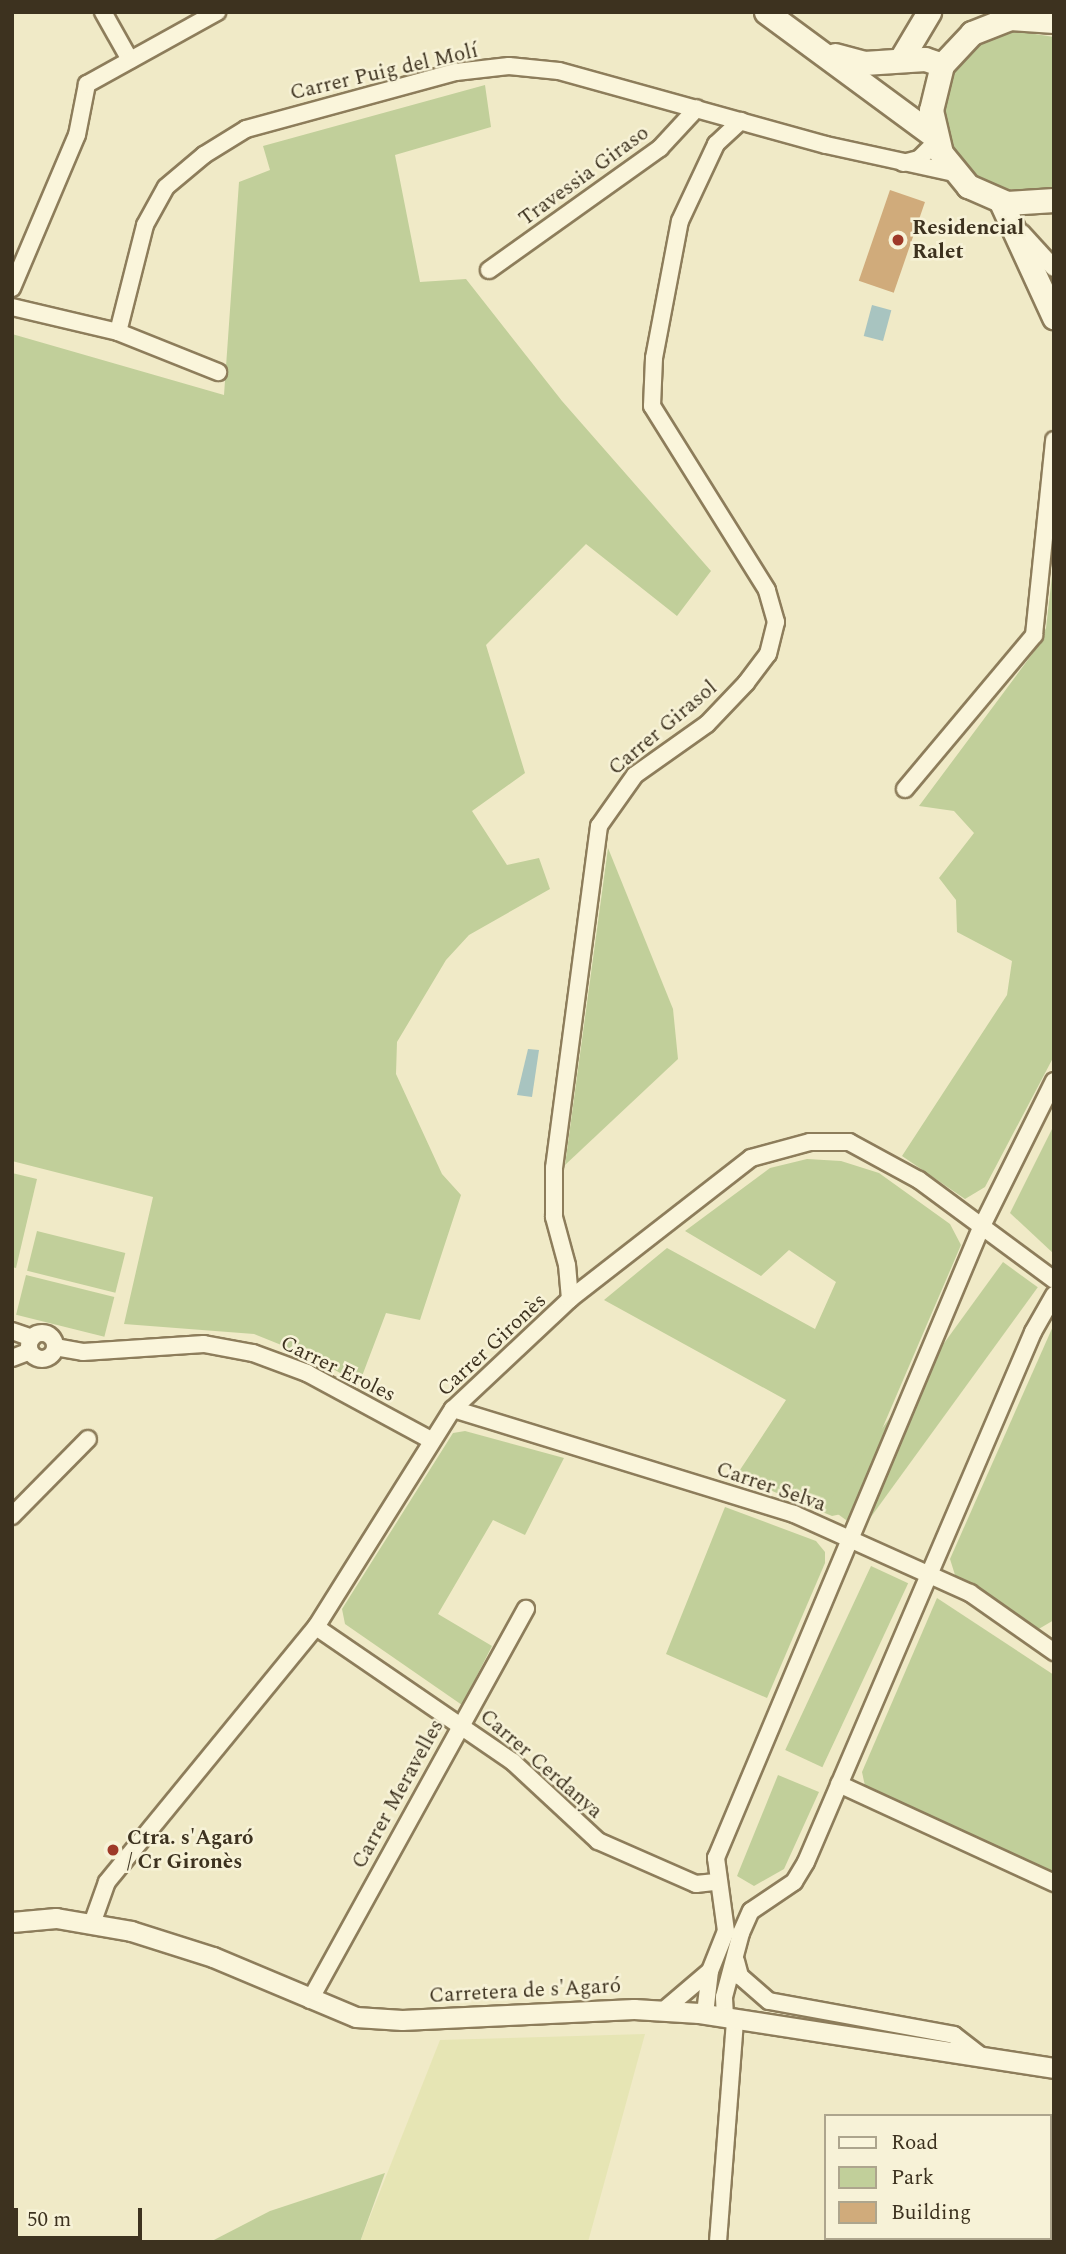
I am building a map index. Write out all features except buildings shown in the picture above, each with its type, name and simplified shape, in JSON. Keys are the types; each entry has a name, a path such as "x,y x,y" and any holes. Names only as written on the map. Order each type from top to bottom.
{"main road":[{"path":"766,12 829,54 935,139 954,173 1001,202 1016,226 1054,317"},
{"path":"901,59 930,12"},
{"path":"930,12 931,38 945,61"},
{"path":"935,139 932,97 945,61 968,36 993,22 1039,17"},
{"path":"829,54 864,62 901,59 945,61"},
{"path":"1001,202 1054,200"}],"street":[{"path":"103,12 130,60"},
{"path":"12,288 77,135 87,83 217,12"},
{"name":"Carrer Puig del Molí","path":"118,332 145,225 166,187 246,129 456,72 509,66 559,71 900,164 954,173"},
{"name":"Travessia Giraso","path":"489,270 660,148 697,108"},
{"name":"Carrer Girasol","path":"570,1299 567,1265 554,1217 554,1168 599,826 635,775 707,724 746,683 768,654 776,622 767,590 652,406 654,358 680,221 716,144 741,121"},
{"path":"900,164 919,159 935,139"},
{"path":"1016,226 1054,268"},
{"path":"12,307 118,332 218,372"},
{"path":"905,789 1034,635 1054,440"},
{"path":"664,2011 709,1971 726,1931 716,1882 716,1858 981,1228 1054,1080"},
{"name":"Carrer Gironès","path":"93,1921 107,1882 316,1627 431,1440 453,1409 570,1299 751,1158 810,1142 849,1142 884,1157 1054,1280"},
{"path":"718,2242 722,2017 724,1997 751,1911 794,1882 1054,1295"},
{"path":"12,1331 31,1345 12,1358"},
{"name":"Carrer Eroles","path":"31,1345 47,1334 55,1347 83,1352 204,1344 253,1353 307,1373 431,1440"},
{"name":"Carrer Selva","path":"453,1409 751,1499 851,1538 970,1593 1051,1645"},
{"path":"12,1516 88,1439"},
{"name":"Carrer Meravelles","path":"310,2000 526,1609"},
{"name":"Carrer Cerdanya","path":"316,1627 461,1723 598,1841 696,1884 716,1882"},
{"path":"839,1784 1054,1884"},
{"name":"Carretera de s'Agaró","path":"12,1923 93,1921 213,1957 310,2000 356,2017 402,2020 664,2011 722,2017 1054,2068"},
{"path":"736,1961 740,1976 769,2001 954,2035 982,2057"},
{"path":"709,1971 722,2017"}],"green space":[{"path":"1016,31 1054,37 1054,187 1047,190 997,189 969,174 948,145 942,106 954,69 985,40"},
{"path":"485,85 491,127 395,155 420,282 466,279 562,401 711,571 677,616 586,544 486,645 525,773 472,811 507,865 539,858 550,889 469,935 446,960 397,1042 396,1074 442,1174 461,1195 420,1320 386,1313 359,1384 316,1359 254,1334 124,1324 153,1197 12,1161 12,334 224,395 239,182 270,170 263,146"},
{"path":"1054,559 1054,1056 985,1187 965,1199 902,1156 1007,995 1012,961 957,932 956,900 939,878 974,833 954,811 919,806 1036,649 1046,628"},
{"path":"608,848 673,1009 678,1059 565,1165"},
{"path":"1054,1125 1054,1254 1010,1213"},
{"path":"807,1159 841,1161 879,1173 950,1224 961,1245 846,1513 832,1516 736,1476 786,1400 604,1300 667,1248 815,1329 836,1282 789,1250 761,1276 685,1231 770,1168"},
{"path":"12,1173 37,1179 16,1268 12,1267"},
{"path":"37,1231 125,1253 115,1293 27,1271"},
{"path":"1003,1262 1038,1287 861,1531 826,1506"},
{"path":"26,1275 114,1297 104,1337 16,1315"},
{"path":"1054,1324 1054,1620 1037,1630 955,1575 950,1559"},
{"path":"465,1431 564,1458 525,1535 493,1520 438,1614 492,1646 462,1705 345,1624 342,1609 453,1433"},
{"path":"725,1507 816,1541 825,1552 825,1563 767,1698 666,1654"},
{"path":"871,1566 908,1583 822,1767 785,1750"},
{"path":"937,1598 1054,1675 1054,1877 899,1809 865,1786 862,1772"},
{"path":"778,1775 819,1792 784,1869 754,1886 737,1876"},
{"path":"645,2034 588,2242 360,2242 440,2040"},
{"path":"1054,2160 1054,2242 933,2242 1052,2240"},
{"path":"385,2173 360,2242 210,2242 270,2211"}],"water":[{"path":"872,305 891,310 883,341 864,336"},
{"path":"528,1049 539,1050 532,1097 517,1095"}],"waterway":[{"path":"929,2242 934,2240"}],"place":[{"name":"Residencial Ralet","path":"898,240"},
{"name":"Ctra. s'Agaró / Cr Gironès","path":"113,1850"}]}
